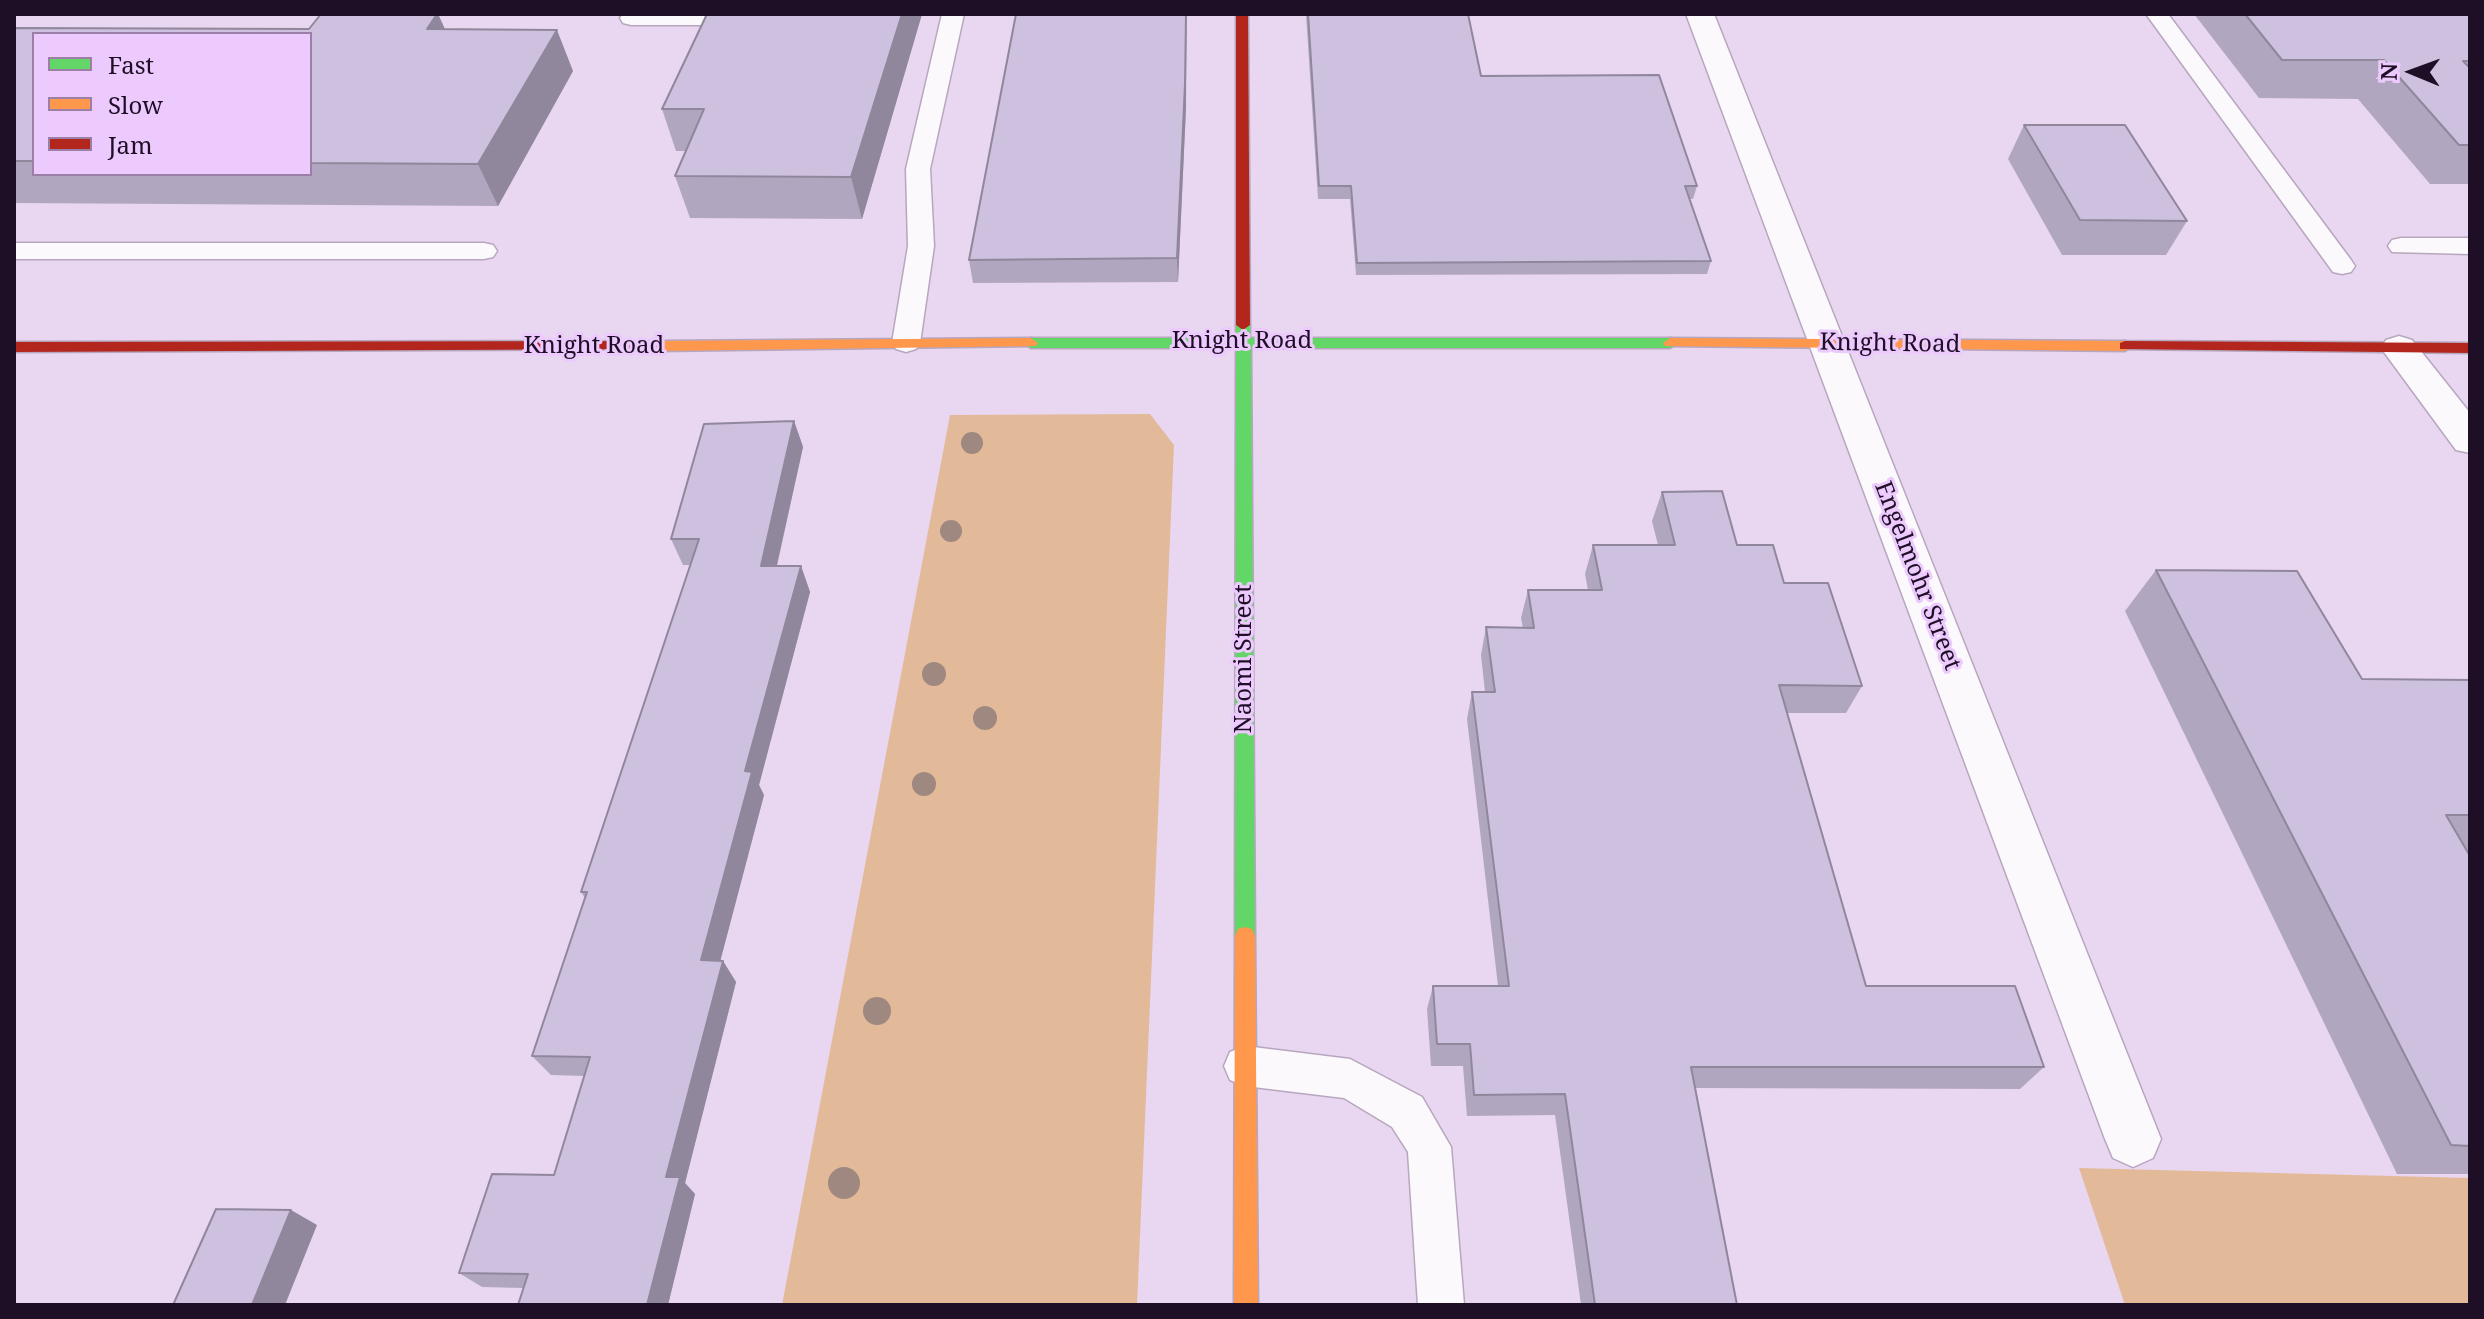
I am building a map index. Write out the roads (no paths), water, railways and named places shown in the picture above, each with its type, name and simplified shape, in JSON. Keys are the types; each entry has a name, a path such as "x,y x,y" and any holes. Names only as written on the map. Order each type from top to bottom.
{"street":[{"name":"Naomi Street","path":"1242,14 1246,1305"},
{"name":"Engelmohr Street","path":"1700,14 2133,1139"},
{"name":"Knight Road","path":"14,347 577,347 1243,341 2470,348"},
{"path":"2399,348 2470,440"}],"lane":[{"path":"906,343 921,246 918,169 953,14"},
{"path":"2157,14 2342,266"},
{"path":"631,18 714,18"},
{"path":"2401,246 2470,246"},
{"path":"14,251 484,251"},
{"path":"1245,1066 1350,1079 1407,1112 1429,1147 1441,1305"}]}
